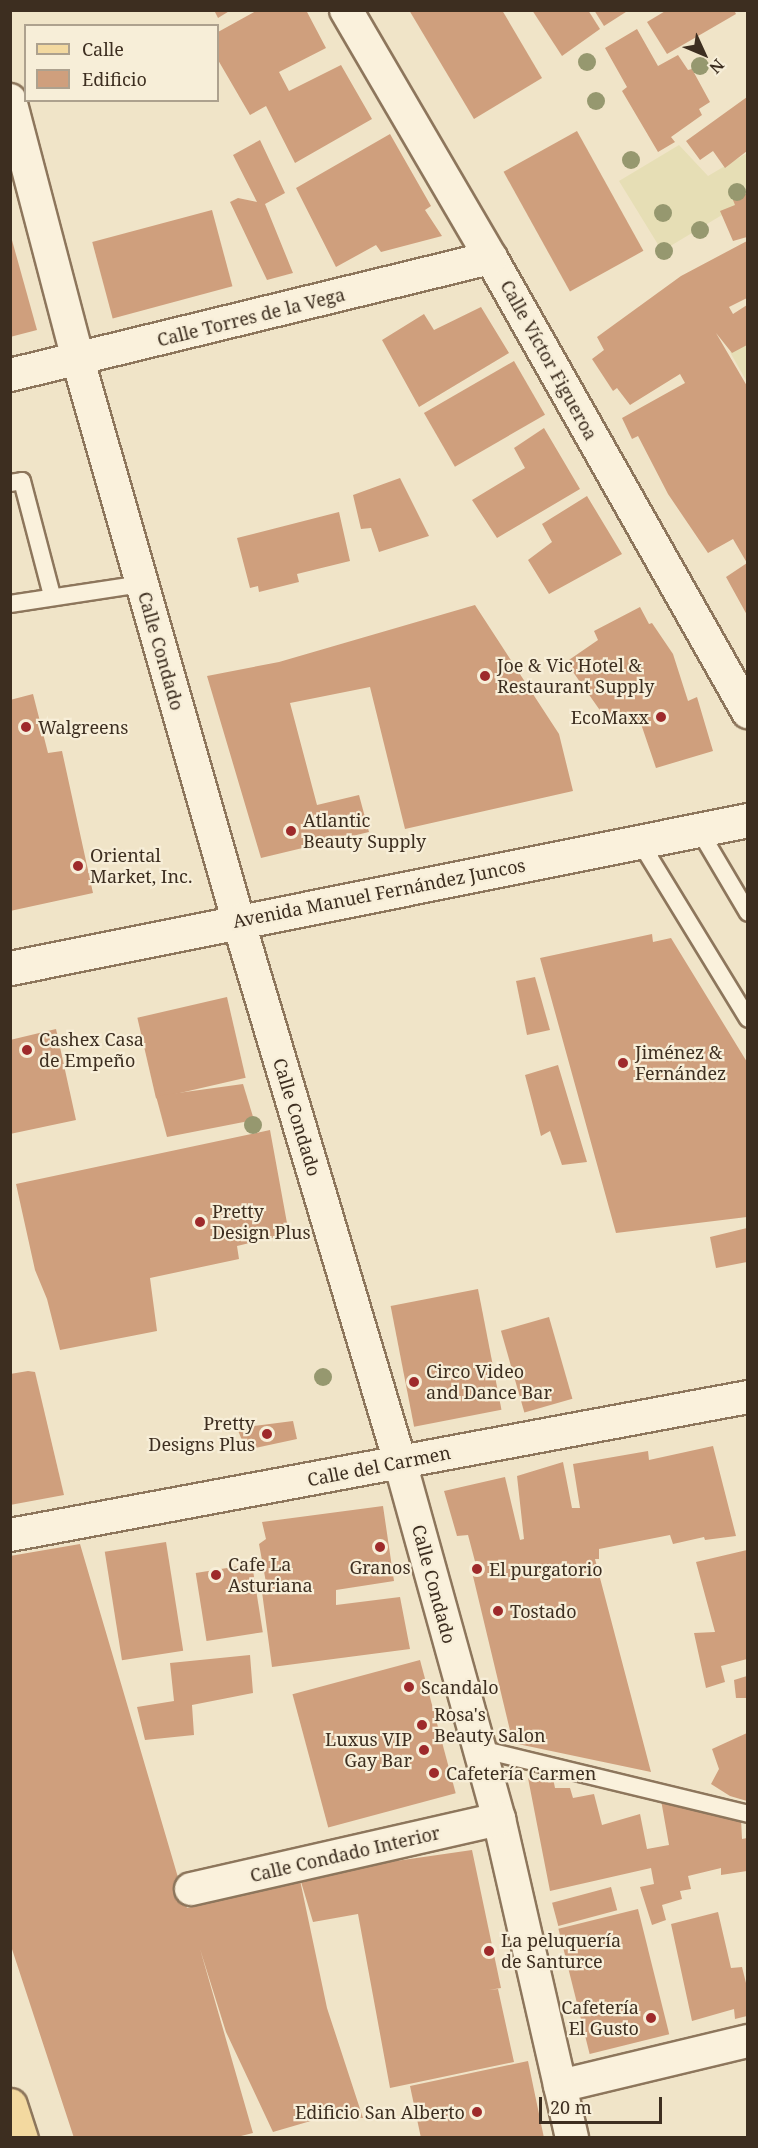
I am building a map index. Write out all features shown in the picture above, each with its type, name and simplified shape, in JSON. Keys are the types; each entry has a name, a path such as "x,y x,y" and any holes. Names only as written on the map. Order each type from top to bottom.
{"main road":[{"name":"Avenida Manuel Fernández Juncos","path":"10,968 238,920 747,820"},
{"path":"10,2104 21,2138"}],"street":[{"name":"Calle Víctor Figueroa","path":"346,10 491,258 747,712"},
{"name":"Calle Condado","path":"10,100 78,360 238,920 400,1462 480,1749 499,1819 572,2138"},
{"name":"Calle Torres de la Vega","path":"10,375 491,258"},
{"name":"Calle del Carmen","path":"10,1535 747,1397"},
{"name":"Calle Condado Interior","path":"191,1889 499,1819"},
{"path":"560,2086 747,2041"}],"lane":[{"path":"10,483 22,481 52,595"},
{"path":"10,604 52,595 142,584"},
{"path":"699,830 747,913"},
{"path":"640,842 747,1019"},
{"path":"480,1749 747,1814"}],"shaded area":[{"path":"679,145 708,176 747,153 747,200 662,251 619,181"},
{"path":"747,342 747,382 730,352"}],"building":[{"path":"214,10 231,10 218,18"},
{"path":"258,10 306,10 326,48 279,72 289,91 341,65 372,119 295,163 266,106 250,115 219,62 219,31"},
{"path":"409,10 502,10 542,78 474,119"},
{"path":"532,10 588,10 600,29 562,56"},
{"path":"594,10 629,10 604,26"},
{"path":"667,10 734,10 736,14 667,54 647,22"},
{"path":"637,29 658,66 678,55 688,70 692,69 710,102 699,109 702,115 671,137 675,142 658,152 622,91 627,87 605,48"},
{"path":"747,97 747,151 725,168 713,151 700,160 686,141"},
{"path":"577,131 643,251 570,292 504,172"},
{"path":"390,134 431,206 425,210 442,236 381,252 376,245 336,267 296,188"},
{"path":"260,140 285,193 265,204 293,273 267,280 230,202 238,198 257,202 233,155"},
{"path":"747,193 747,237 733,241 720,211 735,205 733,200"},
{"path":"212,210 232,286 113,318 92,242"},
{"path":"10,233 37,330 10,337"},
{"path":"747,241 747,298 729,307 733,314 747,305 747,345 732,353 716,333 747,386 747,563 733,539 708,553 668,494 638,436 632,439 622,418 685,383 680,374 630,405 617,388 613,391 592,359 604,350 597,337 681,276"},
{"path":"481,307 509,353 419,407 382,340 424,314 434,330"},
{"path":"514,361 545,415 455,467 424,413"},
{"path":"544,428 580,489 497,538 472,500 525,468 514,448"},
{"path":"400,478 429,536 379,552 371,528 361,529 353,495"},
{"path":"587,496 622,554 549,594 528,560 552,542 542,524"},
{"path":"339,512 350,561 297,574 299,582 259,592 258,586 250,588 237,538"},
{"path":"747,563 747,615 726,577"},
{"path":"475,605 559,734 573,791 405,829 370,687 290,703 317,805 359,795 369,832 261,858 207,676 279,662"},
{"path":"640,607 649,624 652,623 673,654 688,701 697,697 713,751 656,768 640,721 611,726 566,662 598,640 594,631"},
{"path":"33,694 48,753 62,751 93,893 10,911 10,700"},
{"name":"Jiménez & Fernández","path":"652,934 653,942 671,938 747,1062 747,1217 616,1233 540,958"},
{"path":"535,977 550,1030 527,1035 516,981"},
{"path":"227,997 246,1078 156,1099 137,1018"},
{"path":"56,1029 76,1120 10,1134 10,1040"},
{"path":"558,1065 587,1162 562,1165 550,1131 541,1136 525,1075"},
{"path":"243,1084 254,1120 167,1137 156,1096"},
{"path":"270,1130 289,1234 237,1246 239,1259 150,1278 157,1331 60,1350 47,1299 35,1270 16,1184"},
{"path":"747,1228 747,1262 716,1268 710,1237"},
{"path":"478,1289 501,1410 414,1427 391,1306"},
{"path":"549,1317 572,1399 524,1412 501,1331"},
{"path":"35,1372 64,1495 10,1505 10,1374"},
{"name":"Pretty Designs Plus","path":"293,1421 297,1439 246,1450 237,1428"},
{"path":"713,1446 736,1536 705,1540 704,1537 673,1544 670,1535 599,1549 599,1559 595,1559 651,1772 513,1743 472,1572 477,1569 468,1535 457,1536 444,1491 505,1477 520,1540 524,1539 517,1476 563,1462 572,1508 580,1508 573,1464 648,1451 649,1460"},
{"path":"383,1506 394,1581 336,1590 336,1605 400,1597 410,1649 272,1667 262,1592 267,1588 259,1544 266,1539 262,1522"},
{"path":"166,1542 183,1651 122,1660 105,1552"},
{"path":"80,1544 187,1908 300,1880 327,2008 363,2118 321,2118 273,2132 226,2032 200,1949 253,2133 233,2138 74,2138 10,1943 10,1556"},
{"path":"747,1550 747,1659 721,1666 725,1682 706,1688 694,1633 715,1632 696,1562"},
{"path":"252,1564 263,1632 206,1641 196,1573"},
{"path":"250,1655 253,1693 192,1705 194,1735 145,1740 137,1707 174,1701 170,1663"},
{"path":"420,1660 456,1793 328,1827 292,1694"},
{"path":"747,1676 747,1698 736,1698 734,1680"},
{"path":"747,1733 747,1801 730,1796 711,1784 719,1769 712,1749"},
{"path":"528,1778 553,1778 555,1788 570,1788 573,1798 594,1794 602,1825 640,1814 647,1849 669,1845 661,1800 741,1819 742,1839 747,1838 747,1871 721,1875 721,1868 688,1876 691,1889 680,1891 682,1899 662,1905 666,1920 652,1925 640,1887 654,1884 651,1868 550,1891"},
{"path":"472,1850 501,1988 489,1990 498,1989 514,2062 390,2088 358,1914 313,1922 299,1875"},
{"path":"611,1887 617,1910 558,1926 552,1903"},
{"path":"638,1909 669,2034 590,2054 558,1929"},
{"path":"718,1912 731,1968 742,1967 747,1987 747,2016 735,2019 734,2009 692,2021 671,1924"},
{"name":"Edificio San Alberto","path":"528,2061 544,2138 421,2138 410,2086"}],"place":[{"name":"Joe & Vic Hotel & Restaurant Supply","path":"485,676"},
{"name":"EcoMaxx","path":"661,717"},
{"name":"Walgreens","path":"26,727"},
{"name":"Atlantic Beauty Supply","path":"291,831"},
{"name":"Oriental Market, Inc.","path":"78,866"},
{"name":"Cashex Casa de Empeño","path":"27,1050"},
{"name":"Jiménez & Fernández","path":"623,1063"},
{"name":"Pretty Design Plus","path":"200,1222"},
{"name":"Circo Video and Dance Bar","path":"414,1382"},
{"name":"Pretty Designs Plus","path":"267,1434"},
{"name":"Granos","path":"380,1547"},
{"name":"El purgatorio","path":"477,1569"},
{"name":"Cafe La Asturiana","path":"216,1575"},
{"name":"Tostado","path":"498,1611"},
{"name":"Scandalo","path":"409,1687"},
{"name":"Rosa's Beauty Salon","path":"422,1725"},
{"name":"Luxus VIP Gay Bar","path":"424,1750"},
{"name":"Cafetería Carmen","path":"434,1773"},
{"name":"La peluquería de Santurce","path":"489,1951"},
{"name":"Cafetería El Gusto","path":"651,2018"},
{"name":"Edificio San Alberto","path":"477,2112"}]}
